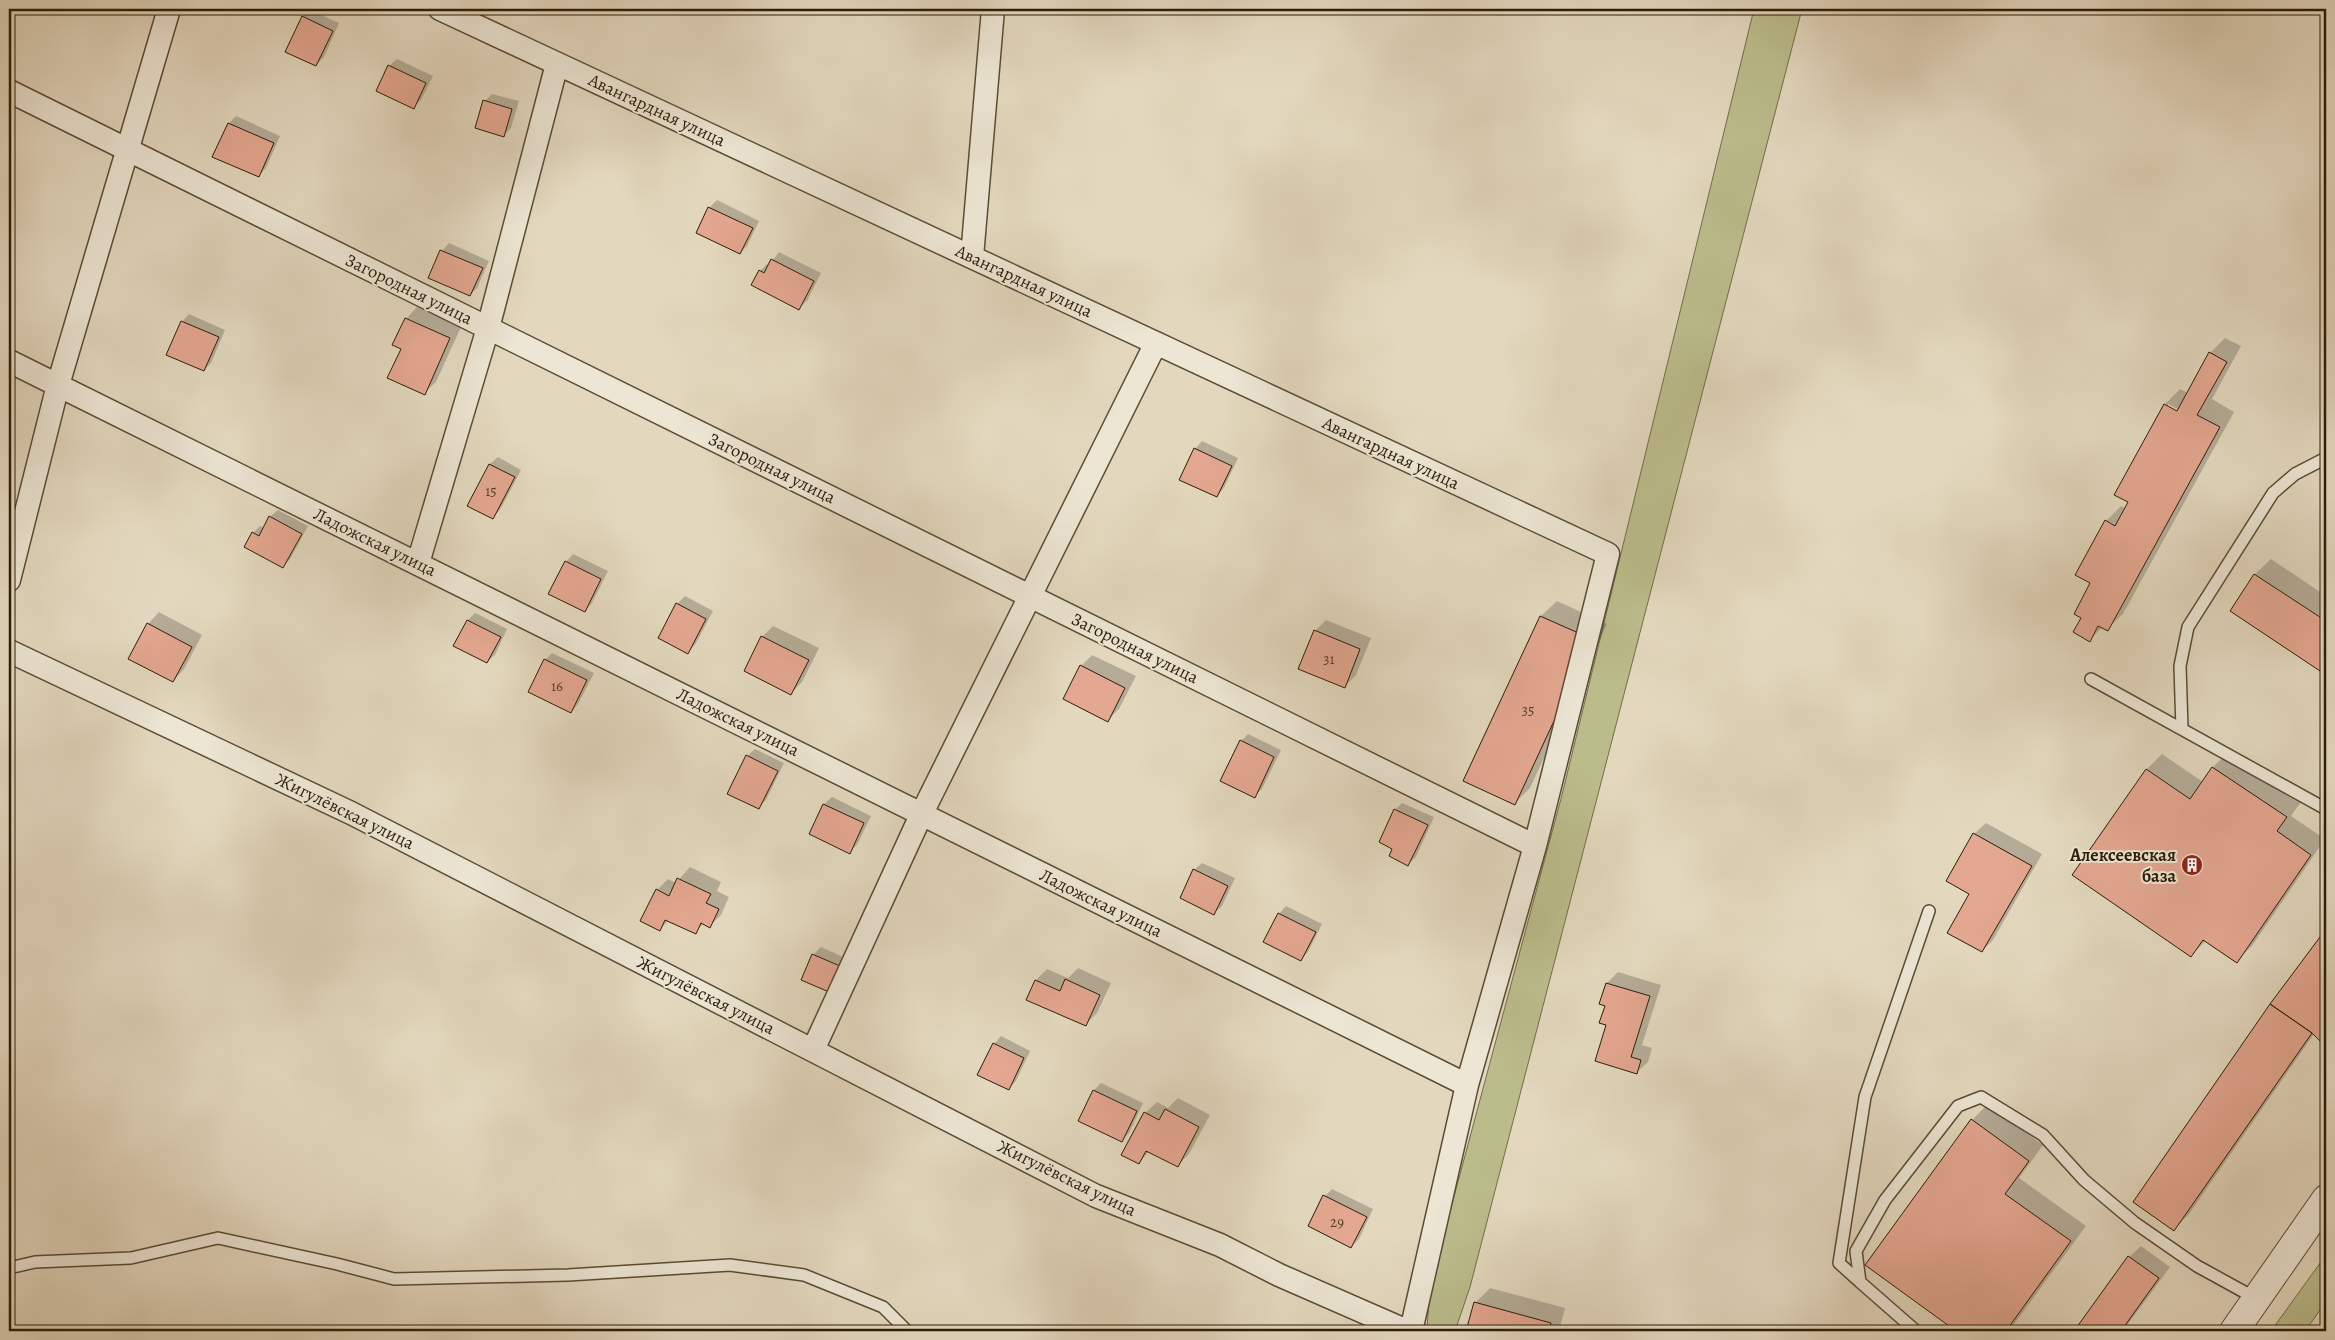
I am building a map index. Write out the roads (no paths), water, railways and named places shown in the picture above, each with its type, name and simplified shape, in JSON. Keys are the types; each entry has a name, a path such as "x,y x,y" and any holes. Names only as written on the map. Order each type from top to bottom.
{"street":[{"path":"9,580 58,385 169,9"},
{"name":"Авангардная улица","path":"440,9 1608,554 1535,846"},
{"path":"972,257 993,9"},
{"path":"418,563 488,328 557,64"},
{"name":"Загородная улица","path":"9,90 1535,846"},
{"path":"813,1050 922,813 1156,343"},
{"name":"Ладожская улица","path":"9,361 1467,1085"},
{"name":"Жигулёвская улица","path":"9,651 351,813 1096,1196 1220,1245 1279,1275 1409,1331"},
{"path":"1409,1331 1467,1085 1535,846"},
{"path":"2234,1331 2326,1199"}],"lane":[{"path":"2182,730 2180,666 2188,626 2273,493 2295,474 2326,458"},
{"path":"2091,679 2326,809"},
{"path":"1916,1331 1839,1263 1865,1097 1929,911"},
{"path":"1860,1282 1856,1251 1885,1200 1958,1106 1980,1097 2043,1135 2084,1180 2135,1224 2197,1266 2257,1299"},
{"path":"9,1268 35,1262 131,1258 218,1238 337,1264 394,1279 568,1275 730,1264 804,1275 883,1306 907,1331"}],"place":[{"name":"Алексеевская база","path":"2192,865"}]}
